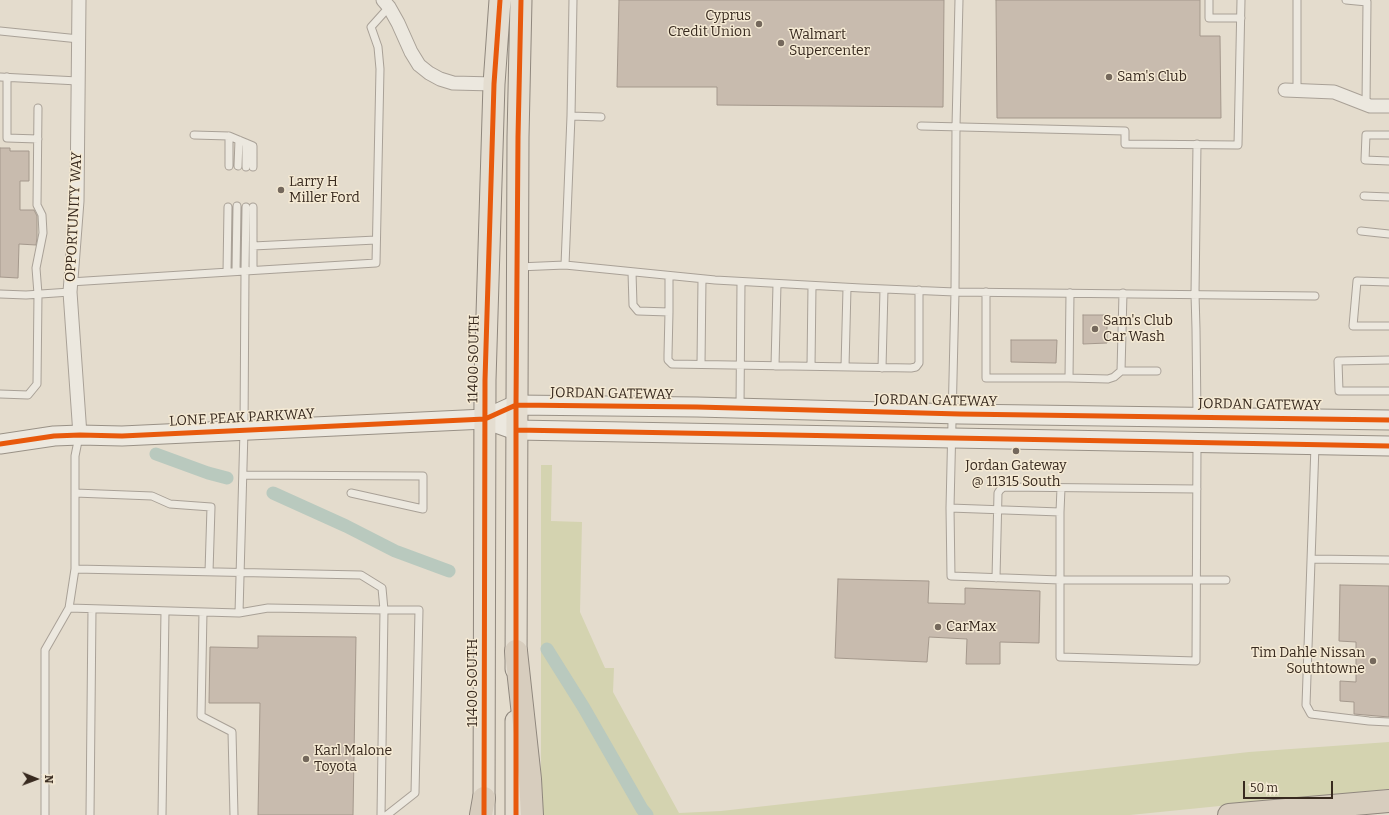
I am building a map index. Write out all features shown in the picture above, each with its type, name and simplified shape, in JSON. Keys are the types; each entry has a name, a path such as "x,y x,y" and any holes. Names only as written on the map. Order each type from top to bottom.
{"highway":[{"path":"516,651 530,778 532,815"},
{"path":"1229,815 1389,801"}],"main road":[{"name":"11400 SOUTH","path":"483,809 485,419 494,84 500,0"},
{"path":"516,815 516,405 518,137 521,0"},
{"name":"JORDAN GATEWAY","path":"485,419 516,405 1389,420"},
{"path":"1197,416 1197,442"},
{"path":"485,419 516,430 1389,446"},
{"name":"LONE PEAK PARKWAY","path":"0,444 54,436 80,434 122,436 485,419"}],"street":[{"name":"OPPORTUNITY WAY","path":"79,0 77,200 70,287 80,434"},
{"path":"386,3 411,52 419,65 429,73 440,79 453,83 494,84"},
{"path":"1291,91 1334,92 1366,105 1389,106"}],"lane":[{"path":"565,266 571,116 573,0"},
{"path":"959,0 956,126 956,292 950,508 951,576 1060,580 1226,580"},
{"path":"1209,0 1208,18 1241,18"},
{"path":"921,126 1126,131 1125,144 1238,145 1241,0"},
{"path":"1291,91 1297,0"},
{"path":"1346,0 1367,2 1366,105"},
{"path":"0,294 38,294 70,287 236,271 376,263 380,69 378,47 371,27 386,3"},
{"path":"0,31 79,39"},
{"path":"38,139 4,138 4,77 78,81"},
{"path":"0,394 28,395 37,384 38,294 36,268 43,233 42,215 38,205 38,108"},
{"path":"571,116 601,117"},
{"path":"194,135 229,136 253,146 250,167"},
{"path":"1389,135 1366,135 1365,160 1389,161"},
{"path":"229,136 229,166"},
{"path":"238,166 239,140"},
{"path":"1197,144 1194,294 1197,416"},
{"path":"1364,196 1389,197"},
{"path":"227,272 228,206"},
{"path":"236,271 237,206"},
{"path":"239,613 244,430 246,207"},
{"path":"253,270 254,207"},
{"path":"1361,231 1389,234"},
{"path":"253,246 376,240"},
{"path":"518,267 565,266 741,282 956,292 1315,296"},
{"path":"632,272 633,305 638,311 669,312"},
{"path":"669,276 668,360 672,364 882,368 916,367 918,363 919,290"},
{"path":"701,364 702,279"},
{"path":"1389,282 1357,281 1353,326 1389,326"},
{"path":"740,409 741,282"},
{"path":"775,366 777,284"},
{"path":"812,286 812,366"},
{"path":"845,367 847,288"},
{"path":"882,368 884,289"},
{"path":"986,292 986,378 1108,379 1114,377 1121,371 1157,371"},
{"path":"1069,378 1070,293"},
{"path":"1121,371 1123,293"},
{"path":"1389,360 1338,361 1339,391 1389,391"},
{"path":"45,815 46,650 69,608 75,569 75,456 80,434"},
{"path":"1061,488 1060,657 1196,661 1197,442"},
{"path":"1315,445 1306,705 1311,714 1326,717 1389,722"},
{"path":"243,475 423,476 423,509 351,493"},
{"path":"996,578 998,493 1004,487 1197,490"},
{"path":"75,493 152,496 170,504 211,507 209,572"},
{"path":"950,508 1060,512"},
{"path":"1311,559 1389,560"},
{"path":"75,569 361,575 382,588 384,610 381,815"},
{"path":"69,608 239,613 268,608 419,610 415,793 387,815"},
{"path":"90,815 92,609"},
{"path":"162,815 165,611"},
{"path":"203,612 201,716 232,732 234,815"}],"green space":[{"path":"541,465 552,465 551,521 582,522 580,612 605,668 614,668 613,692 679,813 721,811 1249,752 1389,742 1389,789 1130,815 541,815"}],"building":[{"name":"Walmart Supercenter","path":"619,0 944,0 943,107 717,105 717,87 617,87"},
{"name":"Sam's Club","path":"996,0 1200,0 1200,36 1220,36 1221,118 997,118"},
{"path":"0,148 10,148 10,151 29,151 29,181 20,181 20,210 34,210 37,216 37,238 36,245 19,244 18,278 0,277"},
{"name":"Sam's Club Car Wash","path":"1083,315 1107,315 1107,343 1083,344"},
{"path":"1011,340 1057,340 1056,363 1011,362"},
{"name":"CarMax","path":"838,579 929,581 928,603 965,604 965,588 1040,591 1039,643 1000,642 1000,664 966,664 967,639 929,637 927,662 835,658"},
{"name":"Tim Dahle Nissan Southtowne","path":"1340,585 1389,586 1389,717 1354,714 1354,702 1340,701 1340,681 1356,682 1356,642 1339,641"},
{"name":"Karl Malone Toyota","path":"258,636 356,637 353,815 258,815 260,703 209,703 210,647 258,648"}],"waterway":[{"path":"156,454 208,473 227,478"},
{"path":"273,493 346,526 395,551 449,571"},
{"path":"547,649 584,708 642,809 647,815"}],"cycle path":[{"path":"484,815 485,380 494,84 500,0"},
{"path":"516,815 516,405 518,137 521,0"},
{"path":"0,444 54,436 122,436 485,419 516,405 697,407 960,414 1389,420"},
{"path":"516,430 1389,446"}],"place":[{"name":"Cyprus Credit Union","path":"759,24"},
{"name":"Walmart Supercenter","path":"781,43"},
{"name":"Sam's Club","path":"1109,77"},
{"name":"Larry H Miller Ford","path":"281,190"},
{"name":"Sam's Club Car Wash","path":"1095,329"},
{"name":"Jordan Gateway @ 11315 South","path":"1016,451"},
{"name":"CarMax","path":"938,627"},
{"name":"Tim Dahle Nissan Southtowne","path":"1373,661"},
{"name":"Karl Malone Toyota","path":"306,759"}]}
